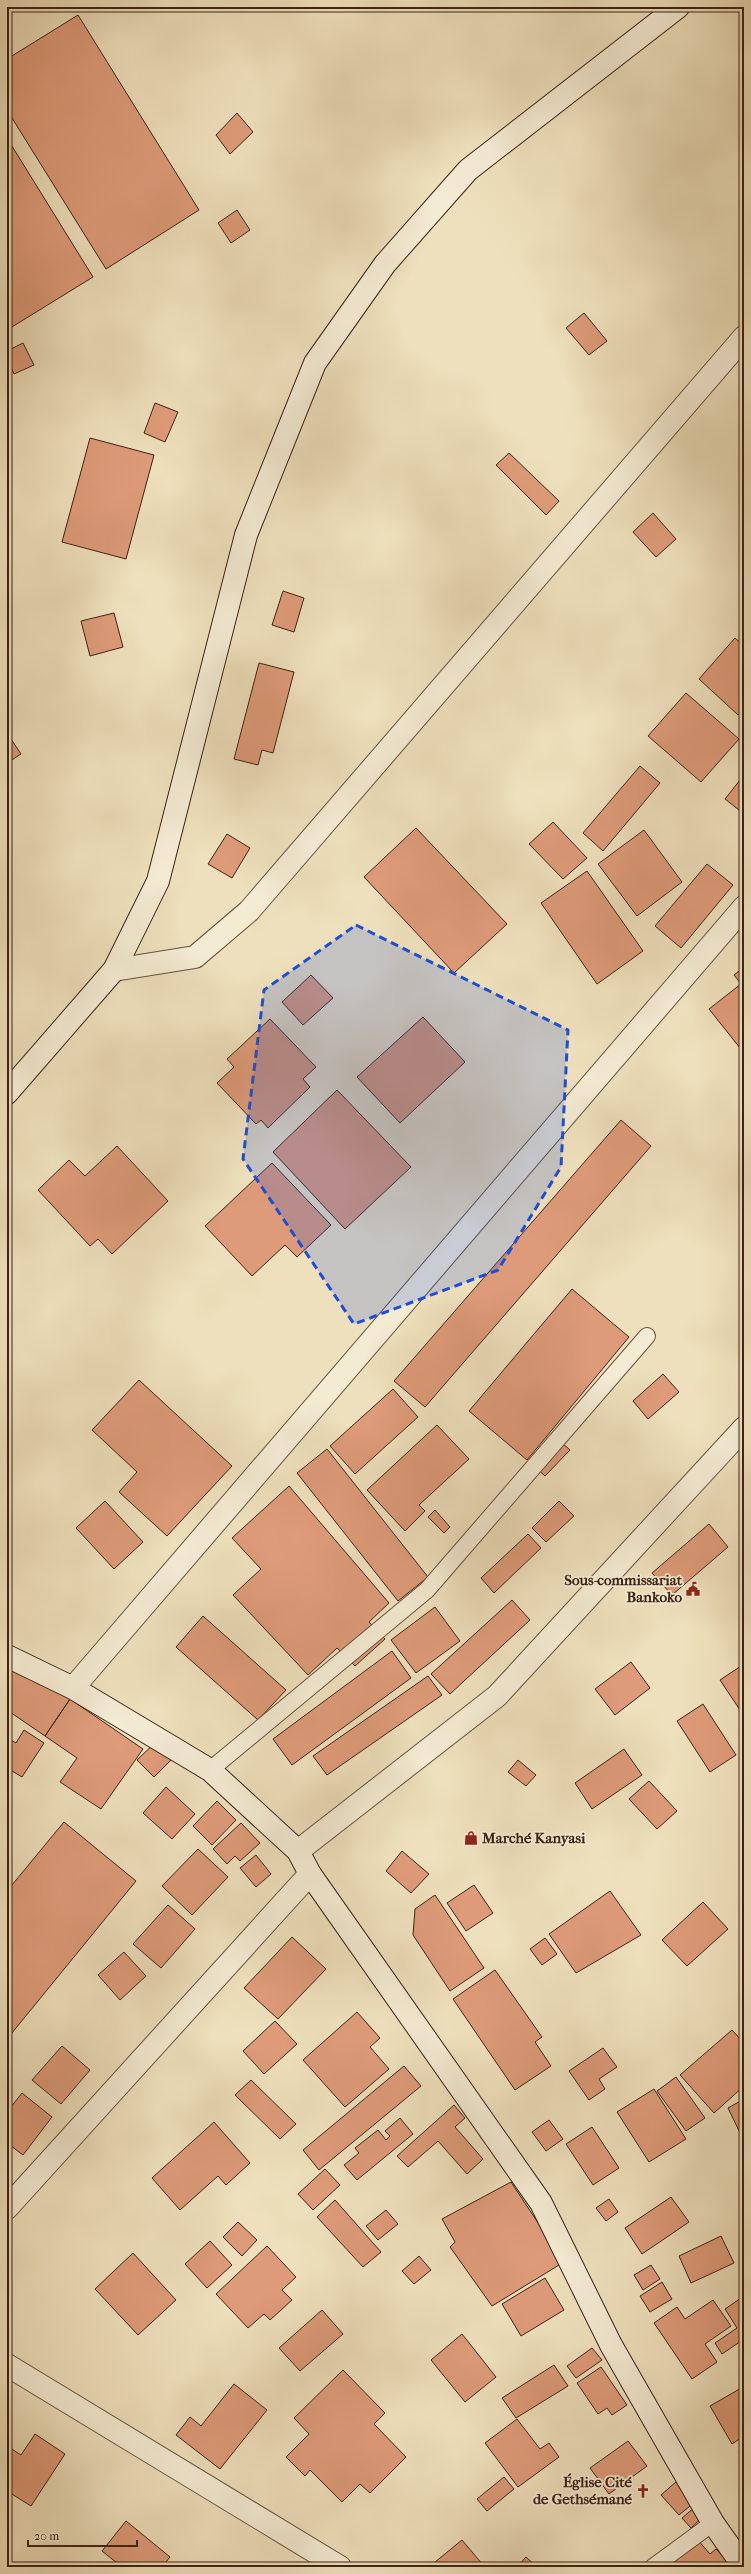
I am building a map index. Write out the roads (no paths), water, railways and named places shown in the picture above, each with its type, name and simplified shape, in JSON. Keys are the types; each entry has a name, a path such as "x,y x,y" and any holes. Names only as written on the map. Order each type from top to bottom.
{"street":[{"path":"7,1093 114,970 158,881 246,535 315,363 385,264 468,170 678,7"},
{"path":"114,970 195,957 249,911 744,337"},
{"path":"73,1688 744,908"},
{"path":"298,1850 497,1696 744,1428"},
{"path":"7,1656 73,1688 210,1770 298,1850 310,1874 541,2203 611,2345 713,2523 744,2567"},
{"path":"7,2208 310,1874"},
{"path":"7,2365 340,2567"}],"lane":[{"path":"210,1770 427,1590 648,1336"},
{"path":"654,2567 713,2523"}],"place":[{"name":"Sous-commissariat Bankoko","path":"693,1589"},
{"name":"Marché Kanyasi","path":"471,1838"},
{"name":"Église Cité de Gethsémané","path":"643,2491"}]}
